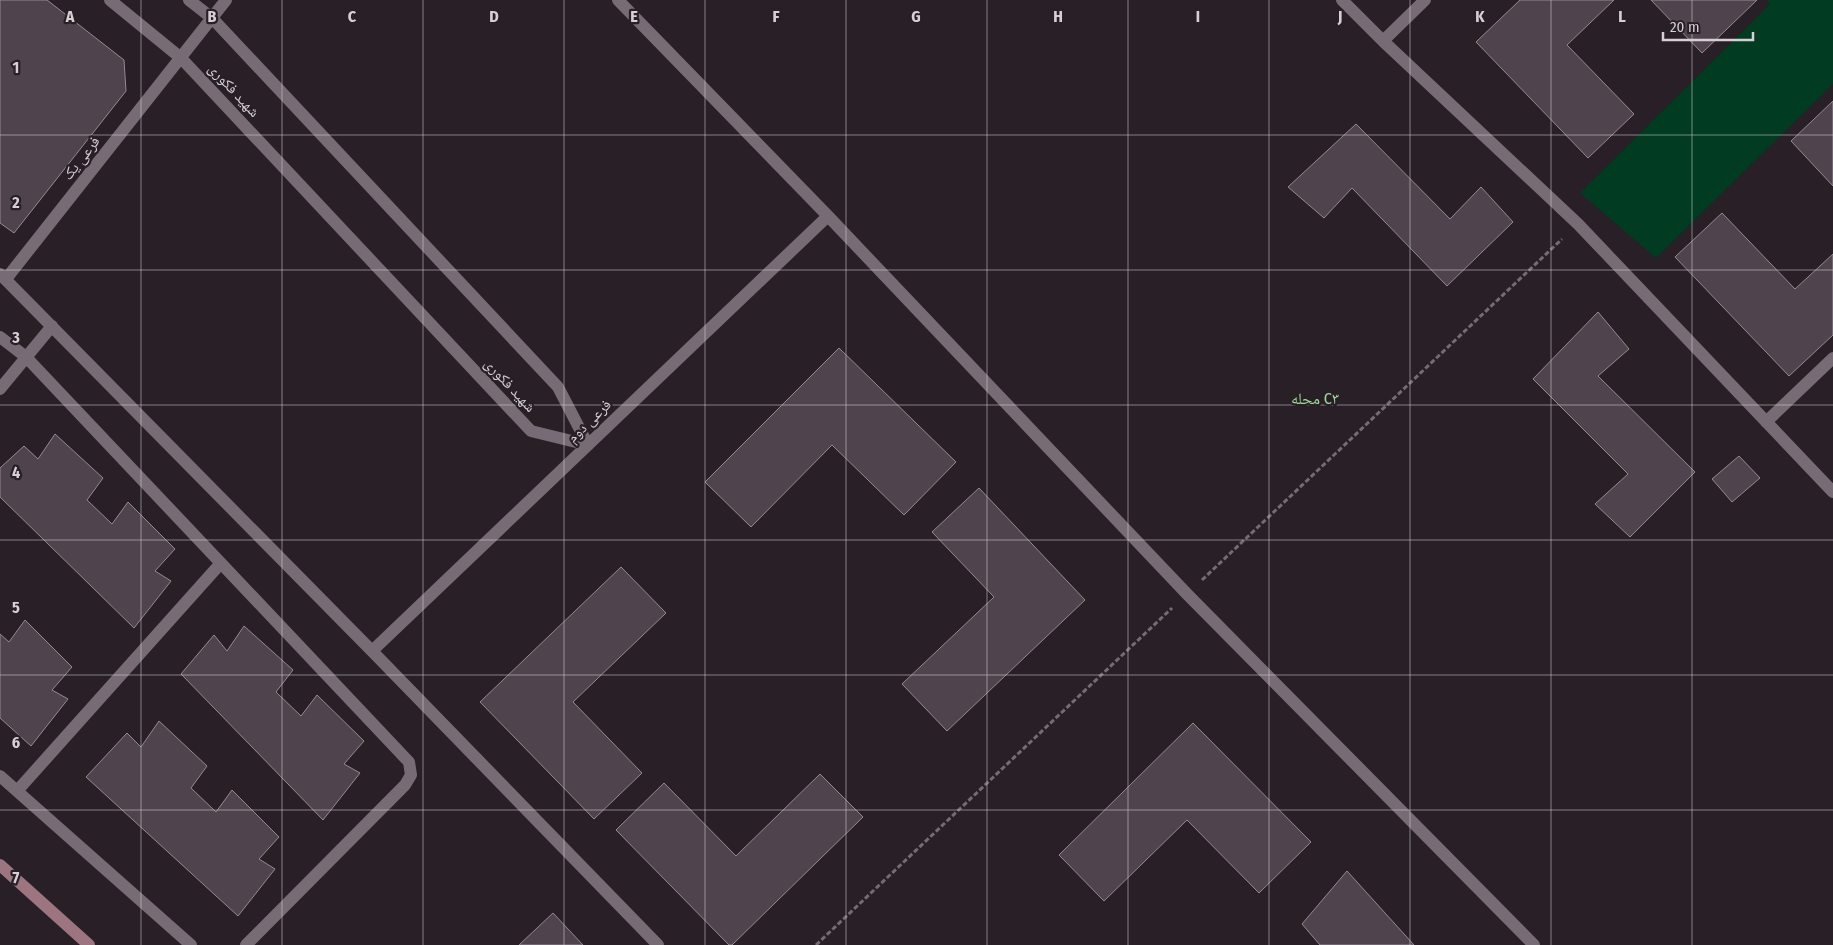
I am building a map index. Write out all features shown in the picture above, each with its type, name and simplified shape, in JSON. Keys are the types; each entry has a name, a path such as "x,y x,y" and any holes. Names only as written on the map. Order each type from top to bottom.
{"street":[{"name":"شهید فکوری","path":"110,0 181,58 531,431 588,445"},
{"path":"189,0 212,18 558,387 588,445"},
{"path":"212,18 226,0"},
{"path":"618,0 828,216 1187,594 1534,945"},
{"path":"1342,0 1383,41 1578,224 1833,492"},
{"path":"1383,41 1425,0"},
{"name":"فرعی یک","path":"3,276 212,18"},
{"name":"فرعی دوم","path":"372,651 828,216"},
{"path":"3,276 658,945"},
{"path":"0,389 52,326"},
{"path":"0,337 26,358 410,762 411,775 405,785 246,945"},
{"path":"1766,422 1833,358"},
{"path":"16,791 222,563"},
{"path":"0,776 191,945"},
{"path":"0,866 89,945"}],"green space":[{"path":"1767,0 1833,0 1833,84 1656,258 1580,193 1770,4"}],"building":[{"path":"0,0 47,0 124,60 126,91 14,233 0,223"},
{"path":"1520,0 1614,0 1567,45 1634,114 1588,158 1476,42"},
{"path":"1651,0 1757,0 1702,53"},
{"path":"1833,101 1833,186 1791,141"},
{"path":"1356,124 1450,219 1481,187 1513,222 1447,286 1352,188 1324,218 1288,187"},
{"path":"1722,213 1795,289 1833,254 1833,335 1789,376 1675,257"},
{"path":"1598,312 1629,349 1598,376 1695,472 1630,537 1595,504 1628,474 1533,379"},
{"path":"839,348 956,462 904,515 832,445 751,527 705,482"},
{"path":"55,434 103,478 87,500 112,524 128,502 175,549 155,571 171,581 134,628 0,497 0,468 24,446 38,459"},
{"path":"1739,456 1760,478 1732,502 1712,479"},
{"path":"979,488 1085,600 947,731 902,684 994,597 932,532"},
{"path":"621,567 666,613 573,702 642,773 594,819 480,702"},
{"path":"25,620 72,667 52,690 68,699 31,746 0,718 0,634 9,642"},
{"path":"244,626 293,670 276,692 301,716 317,695 364,741 344,764 360,773 323,820 181,674 214,635 227,651"},
{"path":"159,721 207,766 191,788 216,812 232,790 279,837 259,859 275,869 238,916 86,777 127,733 141,747"},
{"path":"1193,723 1311,842 1259,893 1187,820 1104,901 1059,855"},
{"path":"820,774 863,817 732,945 729,945 616,830 664,783 736,856"},
{"path":"1347,871 1414,945 1320,945 1302,924"},
{"path":"553,913 583,945 519,945"}],"district":[{"name":"محله C۳","path":"1315,398"}]}
